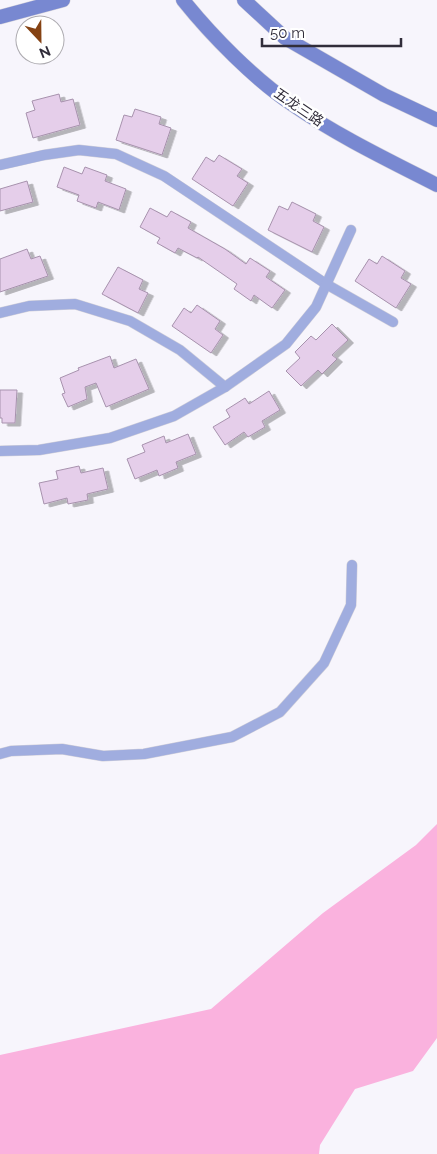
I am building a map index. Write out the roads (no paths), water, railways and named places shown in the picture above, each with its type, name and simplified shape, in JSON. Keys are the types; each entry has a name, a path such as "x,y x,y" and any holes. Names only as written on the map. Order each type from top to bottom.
{"main road":[{"path":"0,17 63,0"},
{"name":"五龙三路","path":"183,0 200,21 253,73 292,105 369,150 437,184"},
{"path":"244,0 285,38 384,95 437,120"}],"lane":[{"path":"0,165 44,155 79,150 116,154 164,176 326,284 393,322"},
{"path":"0,451 39,450 110,438 174,416 225,387 286,344 316,306 351,230"},
{"path":"0,313 29,306 75,304 130,321 180,350 225,387"},
{"path":"0,754 11,750 62,749 103,756 144,754 232,737 280,712 324,664 351,605 352,565"}]}
